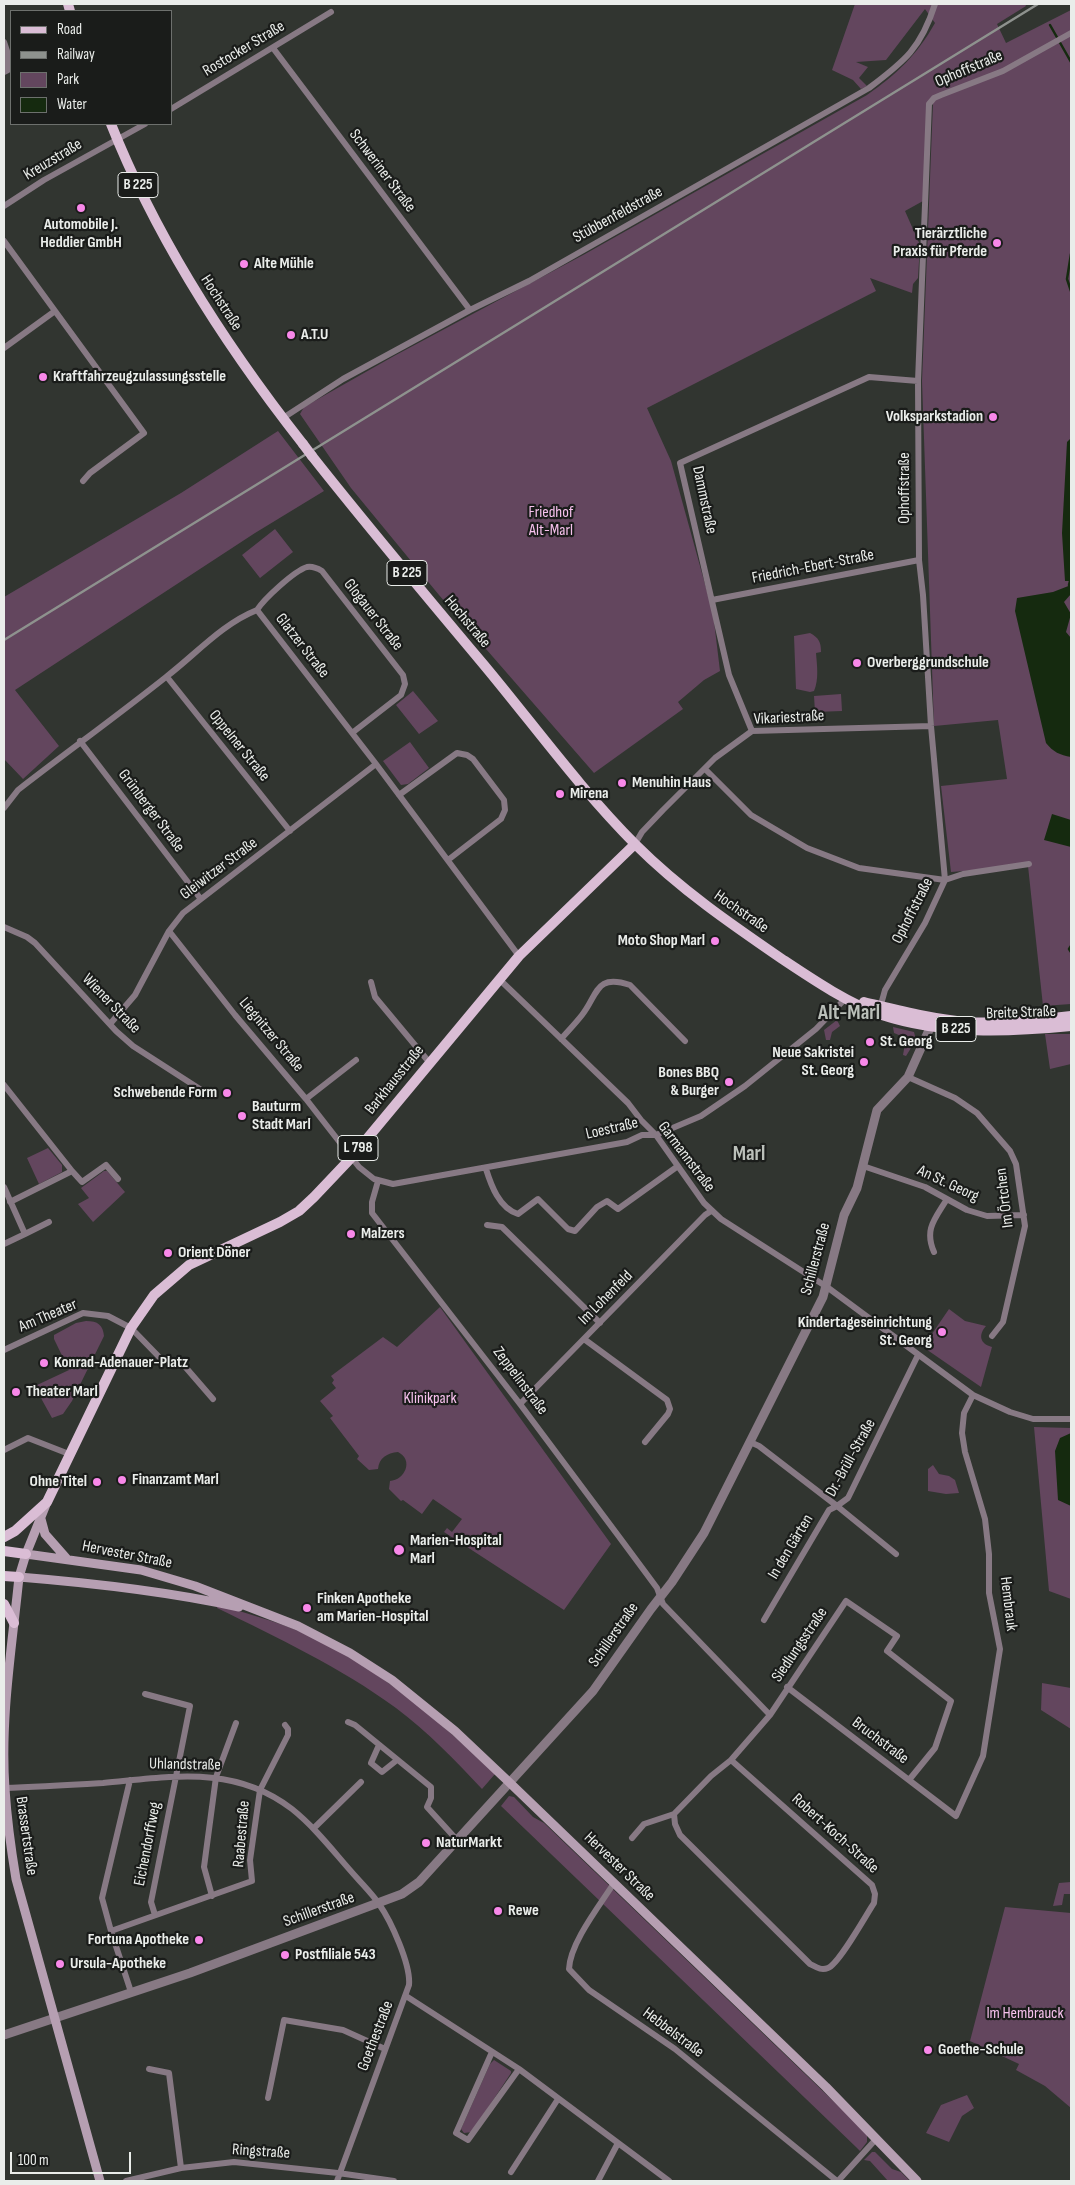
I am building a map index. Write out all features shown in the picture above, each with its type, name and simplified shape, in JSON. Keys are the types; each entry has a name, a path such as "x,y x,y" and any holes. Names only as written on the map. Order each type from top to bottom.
{"main road":[{"name":"B 225","path":"111,125 117,139"},
{"name":"Hochstraße","path":"117,139 151,213 196,294 240,360 312,456 378,539 580,782 635,844 684,888 712,910 788,962 846,998"},
{"name":"Barkhausstraße","path":"131,1328 154,1295 176,1274 200,1259 269,1228 299,1211 351,1158 519,956 635,844"},
{"name":"Breite Straße","path":"846,998 879,1010 932,1022 995,1030 1071,1026"},
{"name":"Breite Straße","path":"932,1022 988,1022 1071,1016"},
{"name":"Brassertstraße","path":"100,2181 24,1910 6,1832 4,1739 19,1577 26,1554 69,1454 131,1328"},
{"name":"L 798","path":"4,1537 15,1531 47,1502"},
{"path":"41,1519 45,1534 67,1559"},
{"name":"Hervester Straße","path":"4,1550 156,1573 270,1614 350,1653 392,1680 455,1730 877,2138 917,2181"},
{"name":"Hervester Straße","path":"4,1576 110,1585 201,1599 270,1614"},
{"path":"4,1604 14,1623"}],"street":[{"name":"Stübbenfeldstraße","path":"283,418 343,379 470,310 529,281 869,88 903,63 908,57 929,23 935,4"},
{"name":"Rostocker Straße","path":"172,108 331,12"},
{"name":"Ophoffstraße","path":"879,1010 885,990 925,923 945,880 931,726 924,595 919,560 918,381 929,104 934,98 1003,71 1071,33"},
{"path":"4,42 7,51 8,70 4,72"},
{"name":"Schweriner Straße","path":"273,48 470,310"},
{"path":"117,139 142,125"},
{"name":"Kreuzstraße","path":"4,206 44,180 117,139"},
{"path":"4,241 144,433 90,473 83,481"},
{"path":"4,348 55,311"},
{"name":"Dammstraße","path":"752,731 729,675 680,462 869,377 918,381"},
{"name":"Friedrich-Ebert-Straße","path":"712,600 919,560"},
{"name":"Glogauer Straße","path":"257,610 269,596 304,568 318,568 403,675 405,684 401,695 352,733"},
{"name":"Glatzer Straße","path":"4,808 18,790 80,741 166,677 242,616 257,610 376,764 519,956"},
{"name":"Oppelner Straße","path":"166,677 290,831"},
{"name":"Vikariestraße","path":"635,844 642,832 715,758 752,731 931,726"},
{"name":"Grünberger Straße","path":"80,741 200,898"},
{"path":"399,795 457,753 467,755 473,759 504,800 505,810 501,819 448,860"},
{"name":"Gleiwitzer Straße","path":"110,1024 135,995 169,931 183,913 376,764"},
{"path":"705,769 751,815 807,848 859,868 945,880 963,874 1029,864"},
{"name":"Wiener Straße","path":"4,927 27,937 35,943 133,1046 206,1093"},
{"name":"Liegnitzer Straße","path":"169,931 351,1158"},
{"name":"Garmannstraße","path":"499,979 628,1103 656,1135 711,1211 755,1242 827,1287 973,1395 1010,1412 1033,1419 1071,1419"},
{"path":"561,1039 583,1014 597,988 610,982 619,981 630,985 685,1041"},
{"path":"372,982 375,997 429,1062"},
{"name":"Loestraße","path":"378,1181 393,1184 402,1183 627,1142 642,1135 656,1135 701,1116 744,1086 816,1029 846,998"},
{"name":"Schillerstraße","path":"4,2035 190,1973 402,1894 419,1882 510,1783 593,1691 704,1533 822,1300 827,1287 844,1215 857,1188 877,1110 908,1077 932,1022"},
{"path":"306,1100 356,1060"},
{"name":"Im Örtchen","path":"908,1077 955,1098 977,1113 995,1131 1010,1151 1016,1164 1025,1226 1003,1322 992,1336"},
{"path":"4,1085 82,1182 106,1165 118,1179"},
{"path":"351,1158 363,1171 378,1181"},
{"path":"486,1168 494,1192 511,1211 518,1214 538,1198 568,1229 575,1231 602,1204 607,1201 618,1209 678,1166"},
{"name":"An St. Georg","path":"862,1166 910,1182 967,1210 987,1216 1024,1215"},
{"path":"10,1202 72,1171"},
{"name":"Zeppelinstraße","path":"378,1181 372,1202 372,1213 520,1404 657,1588 660,1596"},
{"path":"4,1187 24,1234"},
{"path":"934,1252 929,1240 931,1225 947,1199"},
{"name":"Im Lohenfeld","path":"520,1404 711,1211"},
{"path":"4,1244 49,1222"},
{"path":"486,1225 502,1227 600,1323"},
{"name":"Am Theater","path":"4,1350 83,1313 108,1316 131,1328"},
{"path":"131,1328 164,1362 174,1360 181,1362 213,1399"},
{"path":"584,1339 669,1403 668,1414 645,1442"},
{"name":"Dr.-Brüll-Straße","path":"896,1554 837,1506 848,1498 918,1355"},
{"name":"Hembrauk","path":"956,1816 983,1756 1000,1649 989,1593 989,1554 985,1519 965,1452 962,1433 964,1413 973,1395"},
{"path":"4,1450 28,1438 69,1454"},
{"name":"In den Gärten","path":"750,1442 759,1446 837,1506 829,1510 764,1620"},
{"path":"660,1596 665,1606 770,1715"},
{"name":"Siedlungsstraße","path":"731,1760 770,1715 846,1601 897,1636 887,1651 951,1702 935,1748 909,1780"},
{"name":"Bruchstraße","path":"787,1687 956,1816"},
{"name":"Eichendorffweg","path":"145,1694 190,1706 151,1902 155,1915"},
{"path":"348,1722 355,1724 396,1760 405,1764 431,1787 431,1798 427,1807 457,1840"},
{"path":"111,1931 212,1896 204,1867 216,1777 236,1723"},
{"name":"Raabestraße","path":"212,1896 252,1881 250,1860 260,1790 288,1735 288,1729 285,1725"},
{"path":"378,1745 371,1763 382,1772 396,1760"},
{"path":"632,1838 644,1824 674,1814 710,1776 731,1760"},
{"name":"Robert-Koch-Straße","path":"674,1814 680,1835 693,1850 810,1964 820,1969 829,1968 838,1959 874,1903 875,1894 872,1885 731,1760"},
{"name":"Uhlandstraße","path":"4,1788 175,1776 216,1777 241,1782 260,1790 292,1809 314,1828 378,1903"},
{"path":"130,1780 102,1898 131,1992"},
{"path":"314,1828 361,1782"},
{"name":"Hebbelstraße","path":"614,1883 576,1946 569,1960 569,1969 589,1990 675,2049 837,2181"},
{"name":"Goethestraße","path":"337,2181 338,2173 406,1996 409,1981 407,1969 378,1903"},
{"path":"406,1996 518,2069 669,2181"},
{"path":"268,2098 284,2020 343,2030 386,2049"},
{"path":"492,2052 456,2133 468,2140 518,2069"},
{"path":"149,2069 169,2073 181,2168"},
{"path":"511,2172 558,2098"},
{"path":"837,2181 877,2138"},
{"path":"598,2181 618,2143"},
{"name":"Ringstraße","path":"126,2181 181,2168 234,2162 394,2181"}],"green space":[{"name":"Friedhof Alt-Marl","path":"855,4 1025,4 1026,6 997,24 1006,43 1071,10 1071,1004 1043,1006 1028,866 951,872 941,786 1007,779 998,720 934,726 922,381 933,103 928,106 923,201 905,211 920,245 918,278 913,284 912,293 870,278 876,291 647,408 671,461 713,613 720,671 704,680 678,702 683,709 594,773 439,595 351,488 300,414 304,407 394,356 585,254 867,95 906,63 921,45 935,23 925,9 886,60 856,62 868,67 859,78 867,86 861,89 853,80 832,70"},
{"path":"278,431 324,491 255,533 15,690 59,746 23,779 4,759 4,597 181,493"},
{"path":"275,529 293,552 260,578 242,555"},
{"path":"810,633 819,641 821,652 816,653 817,682 814,691 810,692 796,689 794,636"},
{"path":"413,691 438,721 419,734 396,705"},
{"path":"841,694 842,711 815,712 814,696"},
{"path":"410,742 429,768 408,784 401,785 383,761"},
{"path":"837,1020 840,1026 832,1032 830,1040 826,1040 824,1030"},
{"path":"893,1027 914,1032 916,1040 906,1056 903,1055 906,1038 894,1033"},
{"path":"1045,1034 1071,1034 1071,1064 1050,1069"},
{"path":"48,1148 62,1165 62,1172 39,1184 27,1158"},
{"path":"104,1171 107,1171 125,1192 93,1222 78,1204 89,1198 81,1188"},
{"name":"Klinikpark","path":"440,1307 611,1544 564,1610 444,1532 447,1528 452,1532 462,1519 433,1499 422,1514 403,1500 401,1501 389,1489 390,1481 400,1477 406,1469 406,1460 403,1456 398,1452 387,1455 380,1462 378,1469 369,1470 357,1459 359,1456 330,1418 333,1416 320,1401 336,1388 332,1383 334,1380 331,1376 383,1337 397,1347"},
{"path":"949,1309 965,1321 986,1326 981,1336 985,1344 992,1347 981,1387 923,1347"},
{"path":"86,1321 99,1324 104,1336 72,1401 63,1414 52,1418 42,1400 37,1385 69,1370 54,1339 54,1335 76,1323"},
{"path":"1034,1427 1071,1428 1071,1599 1049,1591"},
{"path":"933,1465 939,1474 949,1476 955,1480 959,1493 946,1494 928,1491 928,1469"},
{"path":"218,1605 301,1632 355,1660 428,1714 495,1774 482,1789 408,1717 375,1693 308,1654 217,1608"},
{"path":"1042,1683 1071,1688 1071,1729 1041,1710"},
{"path":"509,1796 514,1797 533,1817 544,1823 854,2121 867,2135 867,2142 860,2151 501,1806"},
{"path":"1071,1882 1071,1894 1064,1894 1062,1905 1053,1906 1059,1883"},
{"name":"Im Hembrauck","path":"1005,1907 1071,1913 1071,2108 1045,2086 1016,2070 1019,2064 970,2041"},
{"path":"494,2060 511,2071 511,2073 472,2132 464,2133 461,2129 490,2064"},
{"path":"967,2095 974,2108 962,2116 949,2142 926,2133 941,2105"},
{"path":"872,2152 875,2152 892,2169 901,2172 910,2181 888,2181 870,2161 864,2160"}],"water":[{"path":"1071,438 1071,581 1065,581 1062,533 1067,442"},
{"path":"1071,585 1071,594 1064,602 1071,614 1066,632 1071,638 1071,757 1057,753 1046,743 1015,611 1017,598 1053,592"},
{"path":"1052,814 1071,820 1071,847 1044,840"},
{"path":"1071,1433 1071,1506 1058,1500 1055,1451 1060,1438"}],"waterway":[{"path":"1050,25 1071,62"},
{"path":"1071,254 1067,279 1071,291"},
{"path":"1069,585 1070,581"},
{"path":"1071,946 1069,949 1071,952"}],"railway":[{"path":"4,640 1038,4"}],"place":[{"name":"Automobile J. Heddier GmbH","path":"81,208"},
{"name":"Tierärztliche Praxis für Pferde","path":"997,243"},
{"name":"Alte Mühle","path":"244,264"},
{"name":"A.T.U","path":"291,335"},
{"name":"Kraftfahrzeugzulassungsstelle","path":"43,377"},
{"name":"Volksparkstadion","path":"993,417"},
{"name":"Overberggrundschule","path":"857,663"},
{"name":"Menuhin Haus","path":"622,783"},
{"name":"Mirena","path":"560,794"},
{"name":"Moto Shop Marl","path":"715,941"},
{"name":"St. Georg","path":"870,1042"},
{"name":"Neue Sakristei St. Georg","path":"864,1062"},
{"name":"Bones BBQ & Burger","path":"729,1082"},
{"name":"Schwebende Form","path":"227,1093"},
{"name":"Bauturm Stadt Marl","path":"242,1116"},
{"name":"Malzers","path":"351,1234"},
{"name":"Orient Döner","path":"168,1253"},
{"name":"Kindertageseinrichtung St. Georg","path":"942,1332"},
{"name":"Konrad-Adenauer-Platz","path":"44,1363"},
{"name":"Theater Marl","path":"16,1392"},
{"name":"Finanzamt Marl","path":"122,1480"},
{"name":"Ohne Titel","path":"97,1482"},
{"name":"Marien-Hospital Marl","path":"399,1550"},
{"name":"Finken Apotheke am Marien-Hospital","path":"307,1608"},
{"name":"NaturMarkt","path":"426,1843"},
{"name":"Rewe","path":"498,1911"},
{"name":"Fortuna Apotheke","path":"199,1940"},
{"name":"Postfiliale 543","path":"285,1955"},
{"name":"Ursula-Apotheke","path":"60,1964"},
{"name":"Goethe-Schule","path":"928,2050"}],"district":[{"name":"Alt-Marl","path":"849,1014"},
{"name":"Marl","path":"749,1155"}]}
